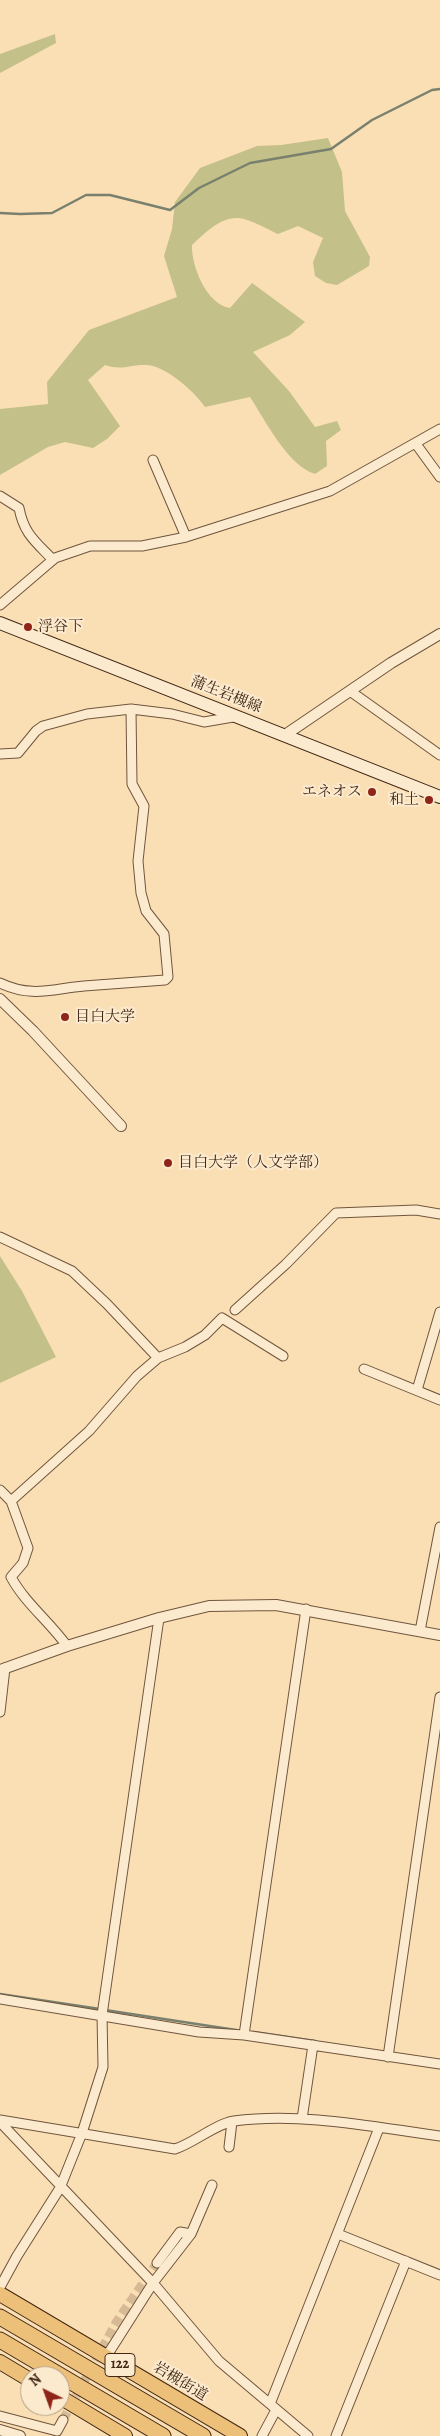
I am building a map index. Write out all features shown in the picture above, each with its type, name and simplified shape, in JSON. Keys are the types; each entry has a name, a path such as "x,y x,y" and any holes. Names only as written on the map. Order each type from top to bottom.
{"highway":[{"name":"岩槻街道","path":"0,2294 240,2436"},
{"path":"0,2316 203,2436"},
{"path":"0,2340 163,2436"},
{"path":"0,2362 20,2374"},
{"path":"70,2404 125,2436"}],"main road":[{"name":"蒲生岩槻線","path":"0,623 440,797"}],"street":[{"path":"0,605 52,560 90,546 142,546 186,537 330,491 440,429"},
{"path":"416,444 440,477"},
{"path":"153,460 186,537"},
{"path":"0,496 19,508 22,524 28,534 52,560"},
{"path":"285,735 399,658 440,634"},
{"path":"350,691 440,755"},
{"path":"0,983 26,992 42,993 80,986 165,980 168,977 164,934 146,911 141,893 138,861 144,806 132,784 131,709"},
{"path":"0,754 18,754 42,726 87,714 131,709 172,714 204,722 236,716"},
{"path":"0,999 33,1031 122,1126"},
{"path":"235,1310 286,1264 336,1213 416,1210 440,1214"},
{"path":"0,1237 72,1271 108,1304 158,1358"},
{"path":"417,1390 440,1312"},
{"path":"11,1502 88,1431 117,1396 158,1358 185,1347 205,1335 222,1318 283,1356"},
{"path":"364,1369 440,1400"},
{"path":"0,1490 11,1502 28,1548 23,1563 11,1577 32,1607 52,1625 66,1646"},
{"path":"420,1631 440,1527"},
{"path":"0,1712 3,1669 66,1646 160,1618 209,1606 276,1605 440,1635"},
{"path":"244,2035 306,1609"},
{"path":"0,2287 17,2256 60,2188 82,2133 103,2066 102,2015 160,1618"},
{"path":"388,2057 440,1697"},
{"path":"0,1999 199,2032 244,2035 440,2064"},
{"path":"302,2118 313,2045"},
{"path":"0,2121 174,2149 189,2144 232,2122 302,2118 440,2136"},
{"path":"0,2121 60,2188 152,2283 220,2361 308,2436"},
{"path":"229,2147 232,2122"},
{"path":"262,2436 379,2128"},
{"path":"106,2357 152,2283 191,2234 212,2186"},
{"path":"157,2263 180,2232 191,2234"},
{"path":"338,2234 440,2275"},
{"path":"336,2436 406,2261"},
{"path":"0,2416 57,2431 63,2420"},
{"path":"0,2430 20,2436"}],"shaded area":[{"path":"55,34 56,43 0,73 0,54"},
{"path":"328,138 342,172 345,211 370,257 369,266 337,285 326,283 315,276 313,262 323,238 298,226 278,234 253,222 238,218 231,218 219,223 192,245 194,263 202,283 214,300 230,308 252,283 305,322 290,335 253,352 289,391 315,427 337,421 341,430 326,441 327,466 315,474 296,462 278,441 250,397 205,407 187,387 155,366 111,367 105,365 88,380 120,426 107,439 93,448 65,442 48,447 0,475 0,409 48,404 47,382 89,330 177,297 164,256 172,229 175,202 200,168 257,146 281,145"},
{"path":"0,1256 22,1291 56,1357 0,1383"}],"waterway":[{"path":"0,213 52,213 86,195 110,195 170,210 199,188 250,163 331,149 372,120 432,90 440,89"},
{"path":"0,1994 100,2009"},
{"path":"105,2010 236,2030"},
{"path":"254,2032 315,2041"}],"tunnel":[{"path":"63,2420 117,2321 157,2263"}],"place":[{"name":"浮谷下","path":"28,627"},
{"name":"エネオス","path":"372,792"},
{"name":"和土","path":"429,800"},
{"name":"目白大学","path":"65,1017"},
{"name":"目白大学（人文学部）","path":"168,1163"}]}
